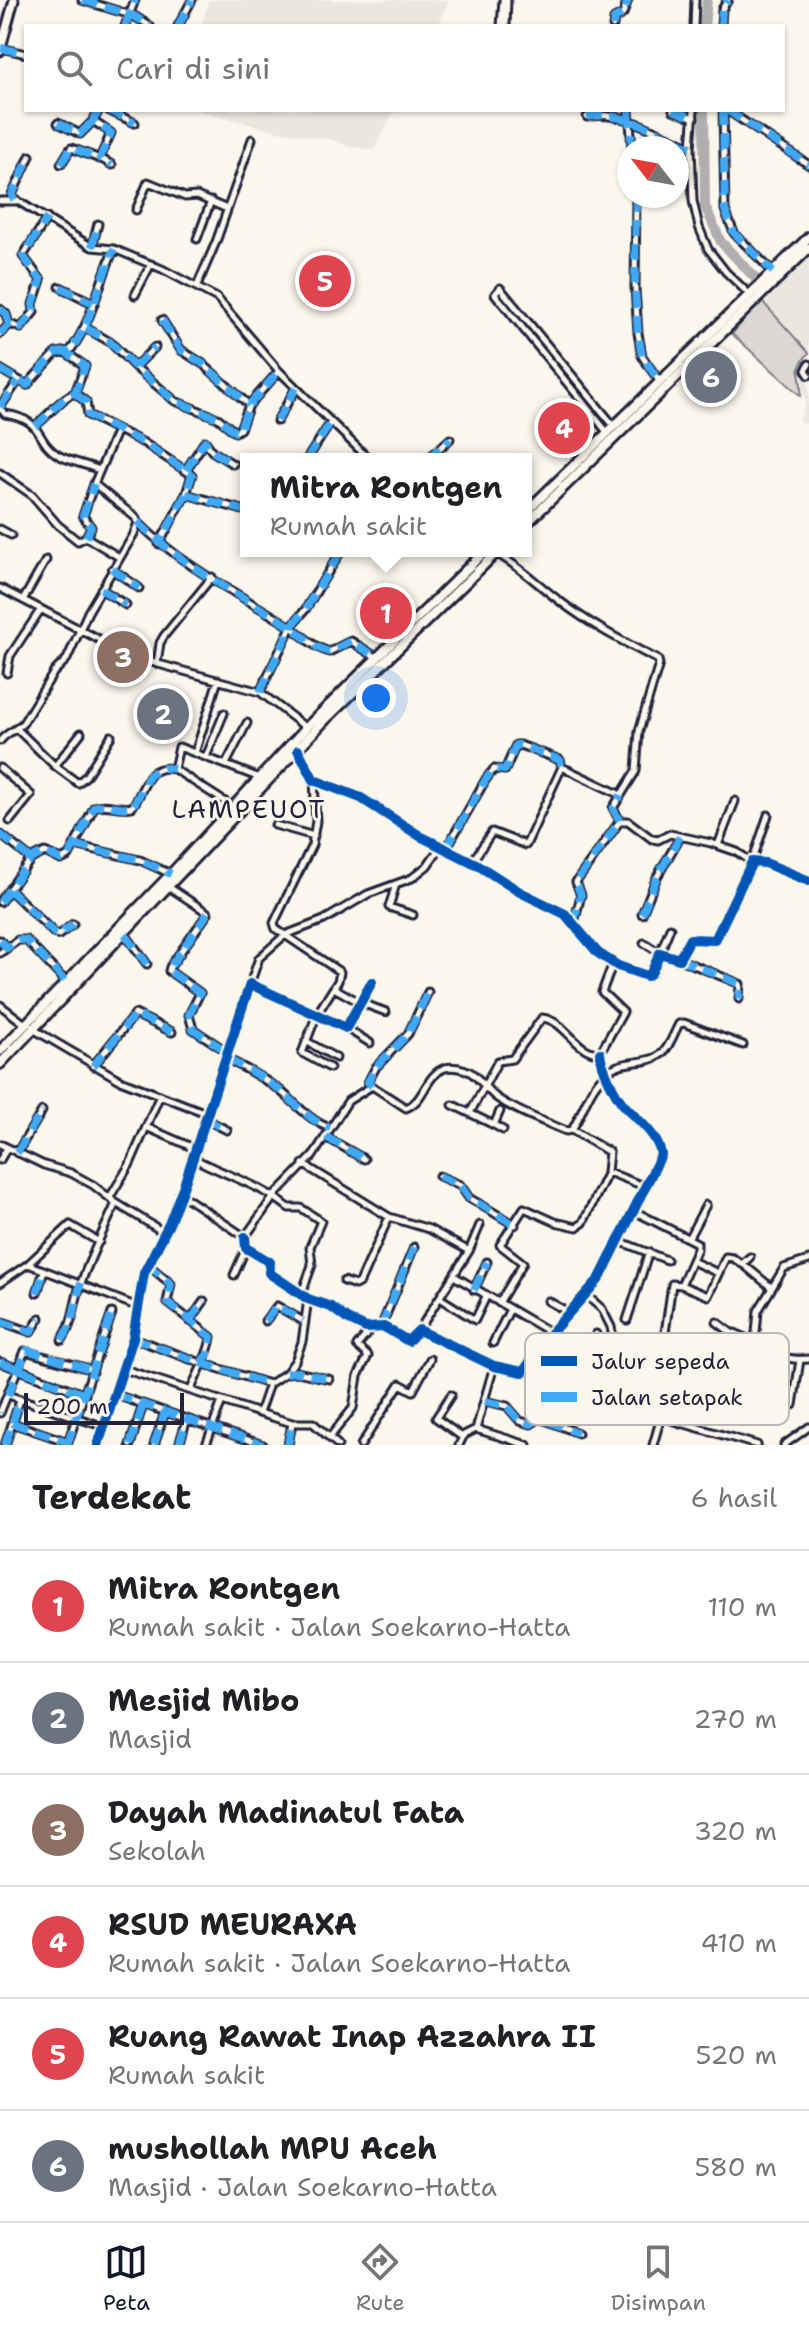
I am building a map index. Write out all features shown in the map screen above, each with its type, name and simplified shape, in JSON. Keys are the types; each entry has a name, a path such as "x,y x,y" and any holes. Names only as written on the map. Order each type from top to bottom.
{"highway":[{"path":"532,518 809,237"},
{"path":"532,506 611,429 807,254"},
{"path":"0,1051 125,934 298,750 366,674 376,657 479,557"},
{"path":"0,1064 66,982 306,728 492,557"}],"street":[{"path":"14,0 0,49 24,54"},
{"path":"84,0 137,17 147,24"},
{"path":"126,24 135,0"},
{"path":"179,24 192,0"},
{"path":"503,24 505,0"},
{"path":"613,24 614,19 623,14 628,0"},
{"path":"694,24 695,0"},
{"path":"721,24 722,9 728,0"},
{"path":"58,123 80,134 98,112"},
{"path":"112,112 135,123"},
{"path":"629,112 631,136"},
{"path":"678,112 694,118"},
{"path":"694,112 691,147 693,201 699,227 708,249 750,295"},
{"path":"725,112 725,210 734,233 773,272"},
{"path":"728,112 809,165"},
{"path":"587,117 598,114 629,121 691,147"},
{"path":"93,121 111,133 100,159"},
{"path":"197,286 252,139"},
{"path":"61,164 73,147 112,165"},
{"path":"14,200 12,195 30,156"},
{"path":"136,210 148,182 185,197 197,196 227,209"},
{"path":"0,201 14,200 92,247 114,249 151,264 222,301 259,350 363,453"},
{"path":"197,239 211,201"},
{"path":"636,208 635,288 642,356 666,379"},
{"path":"9,325 21,328 34,312 33,304 41,280 23,256 47,218"},
{"path":"92,247 98,224"},
{"path":"67,353 86,328 114,249"},
{"path":"135,295 151,264"},
{"path":"60,287 93,303"},
{"path":"500,288 611,429 495,294 500,288"},
{"path":"0,309 9,325"},
{"path":"162,320 181,350 203,364 249,405"},
{"path":"0,334 9,325"},
{"path":"86,328 110,342 175,401 218,418 235,432 240,429 249,405 279,371"},
{"path":"135,367 155,347"},
{"path":"0,369 29,384 56,353 67,353 85,366 75,393"},
{"path":"809,364 806,370 809,375"},
{"path":"18,381 0,408 5,414 19,416 35,426 54,453 99,470"},
{"path":"277,421 296,388"},
{"path":"35,426 68,395 75,393"},
{"path":"75,393 86,401 87,415 144,443 192,475 186,494 159,544"},
{"path":"311,453 331,422"},
{"path":"0,473 32,495 58,525 78,541 86,537 91,527 83,516 117,430"},
{"path":"435,453 450,439"},
{"path":"186,470 205,441 212,451 233,464"},
{"path":"94,484 132,513 159,544 291,627 315,647 336,651 351,641 376,657"},
{"path":"186,494 240,509"},
{"path":"0,741 7,732 17,729 32,712 33,705 54,672 67,659 138,522"},
{"path":"0,529 11,535"},
{"path":"86,537 119,557"},
{"path":"260,692 291,627 338,557"},
{"path":"504,557 574,612 658,660 637,743 636,771 613,808 620,821"},
{"path":"23,600 46,560"},
{"path":"112,569 139,588"},
{"path":"157,664 164,636 212,577"},
{"path":"0,588 133,657 260,692 306,728"},
{"path":"101,589 126,605"},
{"path":"7,673 10,656 41,609"},
{"path":"195,753 218,680"},
{"path":"206,757 224,713"},
{"path":"226,764 247,723"},
{"path":"17,729 55,766 73,780 81,782 111,736"},
{"path":"55,766 81,733"},
{"path":"98,1445 133,1338 147,1264 165,1233 193,1158 259,958 285,935 316,924 368,894 412,878 427,866 444,847 494,769 505,770 516,745 547,753 560,760 562,767 526,845 492,832 472,862"},
{"path":"174,769 179,747 260,778"},
{"path":"298,750 314,780 316,821 314,836 297,877 275,919 276,929 340,972 334,988 317,1014 302,1053 330,1068"},
{"path":"0,902 31,859 45,852 61,860 67,858 94,807 103,804 125,809 132,807 152,772 161,767 174,769 234,807"},
{"path":"562,767 621,795"},
{"path":"0,768 31,795 10,821"},
{"path":"314,780 361,798 420,836 565,914 598,953 613,963 649,976 670,928"},
{"path":"718,845 735,801"},
{"path":"679,959 690,939 715,940 752,862 768,815"},
{"path":"620,821 628,821 652,839 658,840 670,834 718,845 752,862 765,863 809,881"},
{"path":"573,924 581,895 576,882 620,821"},
{"path":"275,825 314,836"},
{"path":"0,834 31,859"},
{"path":"642,914 650,890 680,837"},
{"path":"74,845 140,860 171,874"},
{"path":"396,884 389,907 413,915"},
{"path":"169,887 208,913 169,971 200,993 189,1015 193,1029 330,1128"},
{"path":"10,890 55,934 59,935 73,924"},
{"path":"125,934 147,964"},
{"path":"0,940 7,948"},
{"path":"0,953 18,940 26,940 66,982"},
{"path":"644,943 660,953 740,984 739,999"},
{"path":"454,1276 551,1333 600,1278 619,1241 661,1151 649,1131 622,1103 600,1053 623,1012 602,992 613,963"},
{"path":"346,1028 372,982"},
{"path":"250,984 346,1028 370,1043"},
{"path":"334,988 386,1012"},
{"path":"428,992 408,1034 372,1072 368,1082 372,1086 406,1108 416,1103 432,1077 444,1068 466,1070 507,1104 566,1131 572,1130 609,1152 607,1172 579,1227 555,1222 526,1208 501,1246 522,1260 523,1264 499,1303"},
{"path":"0,1005 29,1027 93,1066 205,1116 227,1130"},
{"path":"93,1066 135,1014 172,1032"},
{"path":"470,1113 498,1061 512,1059 542,1018 554,1022 588,1050 600,1053"},
{"path":"572,1130 590,1093 606,1072 627,1063 659,1056 682,1023 743,1045"},
{"path":"306,1041 336,1058"},
{"path":"234,1275 246,1248 245,1237 275,1195 313,1156 348,1101 372,1086"},
{"path":"110,1197 130,1164 160,1095"},
{"path":"453,1105 503,1130"},
{"path":"17,1153 42,1111"},
{"path":"494,1125 500,1111"},
{"path":"146,1127 196,1149"},
{"path":"326,1137 364,1159"},
{"path":"0,1144 44,1165 71,1173 165,1233"},
{"path":"0,1160 7,1148"},
{"path":"193,1158 231,1178 255,1184 275,1195 289,1208 301,1208 321,1222 310,1247 312,1265 302,1293"},
{"path":"303,1164 389,1217 429,1229 469,1251"},
{"path":"607,1172 646,1187"},
{"path":"439,1176 460,1185 469,1198 515,1225"},
{"path":"179,1193 245,1237"},
{"path":"62,1340 70,1327 81,1283 116,1203"},
{"path":"689,1237 706,1205"},
{"path":"634,1211 689,1237 698,1245 681,1285"},
{"path":"344,1281 355,1285 360,1282 389,1217"},
{"path":"0,1283 28,1264 70,1225 99,1242"},
{"path":"246,1248 270,1262 267,1272 308,1299 331,1307 342,1317 371,1329 381,1327 408,1341 419,1330 454,1276 480,1225"},
{"path":"619,1241 667,1260"},
{"path":"381,1327 414,1247"},
{"path":"627,1320 649,1252"},
{"path":"665,1333 672,1284 708,1296 726,1257 743,1264 772,1288"},
{"path":"743,1264 750,1257"},
{"path":"756,1333 758,1311 787,1266 809,1260"},
{"path":"692,1261 718,1273"},
{"path":"474,1290 487,1262"},
{"path":"28,1264 138,1307"},
{"path":"147,1264 171,1284 166,1301 211,1337 208,1354 201,1363 191,1390"},
{"path":"37,1293 44,1271"},
{"path":"586,1295 602,1309 612,1333"},
{"path":"440,1298 475,1320 487,1297"},
{"path":"259,1413 269,1384 286,1373 299,1352 308,1299"},
{"path":"190,1321 204,1301"},
{"path":"548,1301 570,1313"},
{"path":"265,1321 277,1306 303,1321"},
{"path":"493,1343 510,1309"},
{"path":"12,1423 68,1444 112,1313"},
{"path":"0,1321 31,1332 40,1318"},
{"path":"717,1322 732,1333"},
{"path":"330,1437 353,1408 358,1376 368,1356 357,1346 371,1329"},
{"path":"419,1330 494,1366 523,1372 525,1369"},
{"path":"133,1338 269,1384"},
{"path":"0,1413 27,1350 93,1370"},
{"path":"789,1358 809,1359"},
{"path":"361,1445 400,1384 413,1391 430,1359"},
{"path":"793,1405 800,1360"},
{"path":"0,1362 85,1395"},
{"path":"459,1445 462,1437 476,1429 494,1366"},
{"path":"124,1369 292,1423 313,1423 338,1445"},
{"path":"286,1373 297,1372 329,1379"},
{"path":"8,1395 105,1427"},
{"path":"116,1395 263,1445"},
{"path":"451,1395 436,1418 462,1437"},
{"path":"5,1445 20,1400"},
{"path":"206,1445 222,1401"},
{"path":"485,1401 507,1406 525,1423"},
{"path":"130,1445 143,1405"},
{"path":"154,1445 165,1412"},
{"path":"179,1445 187,1419"},
{"path":"288,1445 292,1423"},
{"path":"558,1425 578,1433"},
{"path":"653,1445 658,1425"},
{"path":"684,1425 757,1445"},
{"path":"784,1445 809,1427"},
{"path":"476,1429 527,1445"},
{"path":"234,1445 237,1436"}],"shaded area":[{"path":"209,0 449,0 439,24 202,24"},
{"path":"204,112 394,112 374,150 277,131"},
{"path":"809,256 809,350 766,304 765,298"},
{"path":"761,300 809,353 800,369 801,396 732,334"},
{"path":"809,355 809,425 799,421 806,404 800,373"}],"waterway":[{"path":"704,24 707,0"},
{"path":"704,112 705,206 721,242 760,283"}],"marked path":[{"path":"82,0 134,16 147,24"},
{"path":"126,24 135,0"},
{"path":"179,24 192,0"},
{"path":"613,24 614,19 623,14 628,0"},
{"path":"721,24 722,9 728,0"},
{"path":"1,48 24,54"},
{"path":"98,112 93,121 111,133 100,158 112,165"},
{"path":"112,112 135,123"},
{"path":"629,112 631,136"},
{"path":"678,112 694,118"},
{"path":"723,112 725,210 734,233 773,272"},
{"path":"730,112 809,165"},
{"path":"587,117 613,116 691,147"},
{"path":"58,123 80,134 93,121"},
{"path":"61,164 71,148 100,159"},
{"path":"14,200 12,195 30,156"},
{"path":"636,208 638,333 642,356 659,381"},
{"path":"0,334 10,324 21,328 34,312 33,304 41,280 23,256 47,218"},
{"path":"92,247 98,224"},
{"path":"0,369 27,385 56,353 70,351 90,315 114,249"},
{"path":"60,287 93,303"},
{"path":"0,309 6,314 9,325"},
{"path":"162,320 181,350 203,364 249,405"},
{"path":"86,328 110,342 175,401 218,418 235,432 240,429 249,405 279,371"},
{"path":"135,367 155,347"},
{"path":"35,426 75,393 85,366 67,353"},
{"path":"0,407 18,381"},
{"path":"277,421 296,388"},
{"path":"75,393 86,402 88,415 144,443 192,475 186,494 159,544"},
{"path":"311,453 331,422"},
{"path":"435,453 450,439"},
{"path":"186,470 205,441 212,451 233,464"},
{"path":"86,537 91,527 83,516 94,484"},
{"path":"186,494 240,509"},
{"path":"138,522 190,565 288,625 317,647 329,652 351,641 376,657"},
{"path":"260,692 291,627 337,557"},
{"path":"112,569 139,588"},
{"path":"101,589 126,605"},
{"path":"446,849 486,779 494,769 505,770 516,745 560,760 562,767"},
{"path":"0,902 31,859 45,852 61,860 69,856 94,807 132,807 152,774 164,768 174,769"},
{"path":"573,924 581,895 576,882 620,821 613,809 621,795"},
{"path":"0,834 31,859"},
{"path":"642,914 657,877 680,837"},
{"path":"74,845 140,860 171,874"},
{"path":"10,890 55,934 59,935 73,924"},
{"path":"208,913 169,971 200,993 189,1015 193,1029 229,1053"},
{"path":"125,934 147,964"},
{"path":"0,940 7,948 18,940 26,940 66,982"},
{"path":"679,959 740,984 739,999"},
{"path":"372,1086 368,1082 376,1067 408,1034 428,992"},
{"path":"93,1066 135,1014 172,1032"},
{"path":"227,1059 266,1081 309,1116 330,1128"},
{"path":"17,1153 42,1111"},
{"path":"205,1119 227,1130"},
{"path":"326,1137 364,1159"},
{"path":"439,1176 460,1185 469,1198 515,1225"},
{"path":"381,1327 414,1247"},
{"path":"474,1290 487,1262"},
{"path":"147,1264 171,1284 167,1302 211,1337 208,1354 201,1363"},
{"path":"37,1293 44,1271"},
{"path":"62,1340 72,1320 81,1283"},
{"path":"190,1321 204,1301"},
{"path":"265,1321 277,1306 303,1321"},
{"path":"67,1445 112,1313"},
{"path":"0,1321 31,1332 40,1318"},
{"path":"133,1338 269,1384"},
{"path":"8,1395 27,1350 93,1370"},
{"path":"0,1362 85,1395"},
{"path":"286,1373 297,1372 329,1379"},
{"path":"116,1395 263,1445"},
{"path":"5,1445 20,1400"},
{"path":"485,1401 507,1406 525,1422"},
{"path":"130,1445 143,1405"},
{"path":"154,1445 165,1412"},
{"path":"179,1445 187,1419"},
{"path":"12,1423 68,1442"},
{"path":"288,1445 292,1423"},
{"path":"558,1425 578,1433"}],"cycle path":[{"path":"298,750 314,780 361,798 420,836 565,914 598,953 618,966 647,976 660,953 679,959 690,939 715,940 752,862 765,863 809,881"},
{"path":"98,1445 133,1338 144,1273 169,1224 184,1185 250,984 346,1028 372,982"},
{"path":"551,1333 600,1278 661,1155 651,1134 616,1094 600,1053"},
{"path":"245,1237 246,1248 270,1262 269,1273 308,1299 331,1307 366,1328 384,1327 408,1341 419,1330 494,1366 523,1372 525,1369"}],"place":[{"name":"Ruang Rawat Inap Azzahra II","path":"325,281"},
{"name":"mushollah MPU Aceh","path":"711,377"},
{"name":"RSUD MEURAXA","path":"564,428"},
{"name":"Mitra Rontgen","path":"386,613"},
{"name":"Dayah Madinatul Fata","path":"123,657"},
{"name":"Mesjid Mibo","path":"163,714"}],"district":[{"name":"LAMPEUOT","path":"249,809"}]}
